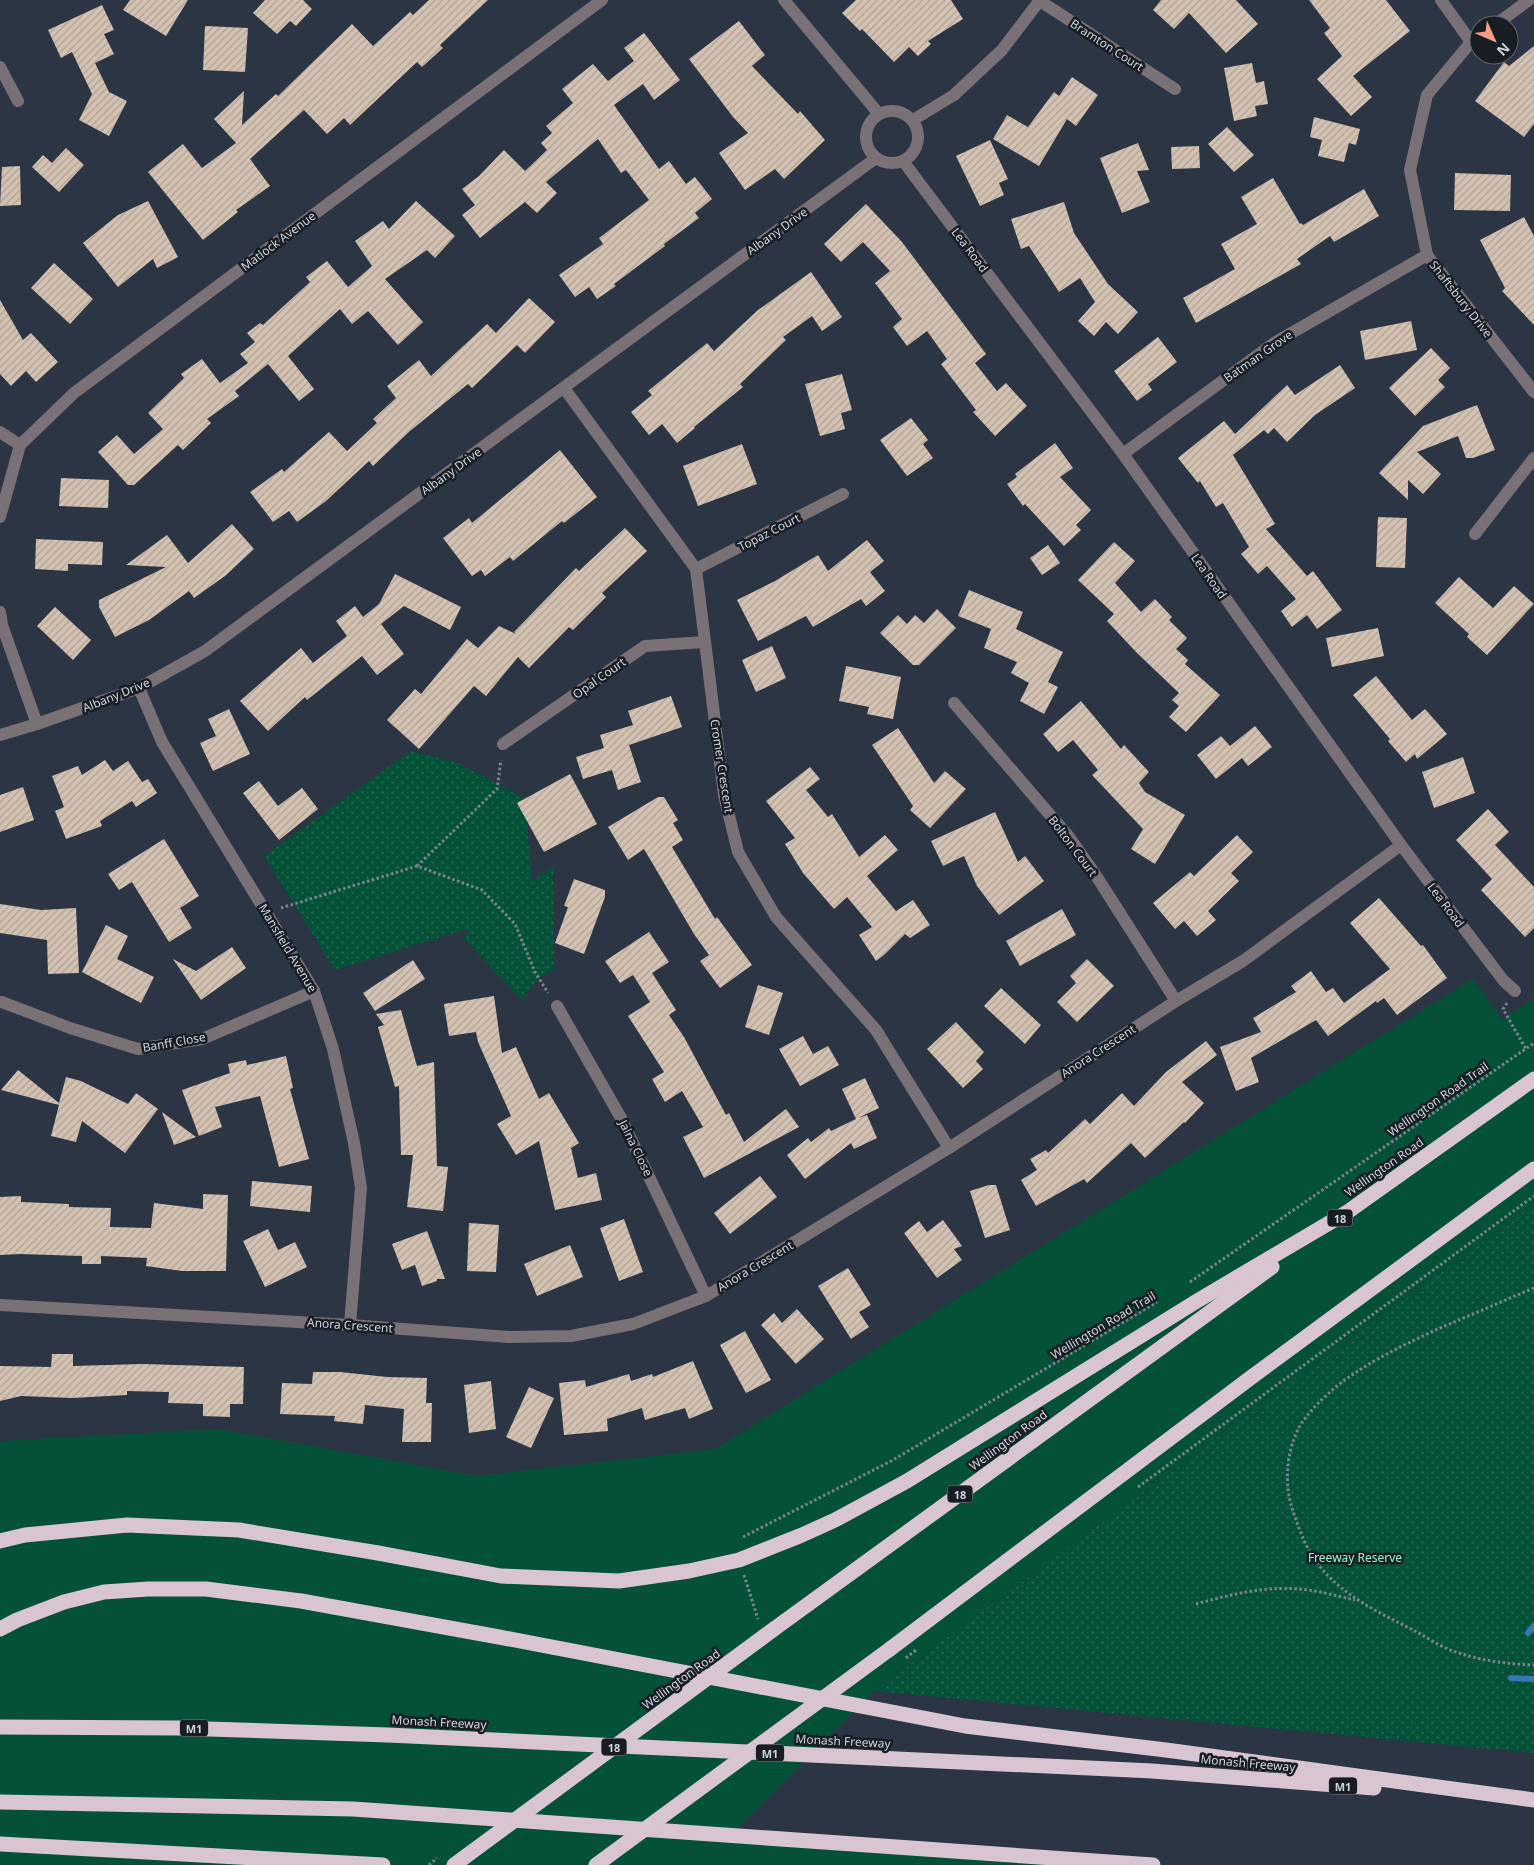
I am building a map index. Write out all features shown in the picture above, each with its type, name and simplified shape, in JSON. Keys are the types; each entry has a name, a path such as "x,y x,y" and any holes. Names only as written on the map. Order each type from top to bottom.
{"highway":[{"name":"Wellington Road","path":"454,1865 1346,1213 1534,1080"},
{"path":"596,1865 890,1649 1253,1376 1534,1169"},
{"path":"0,1541 24,1535 128,1525 239,1530 501,1576 619,1581 739,1560 802,1536 907,1481 1197,1300 1346,1213"},
{"path":"0,1629 17,1620 64,1602 104,1592 148,1589 206,1589 301,1601 965,1726 1534,1800"},
{"name":"Monash Freeway","path":"0,1727 177,1728 388,1735 1132,1770 1534,1800"},
{"path":"0,1802 353,1809 1153,1865"},
{"path":"0,1844 383,1865"}],"street":[{"name":"Matlock Avenue","path":"20,445 74,393 602,0"},
{"path":"784,0 879,114"},
{"path":"913,120 954,94 1002,50 1040,0"},
{"name":"Bramton Court","path":"1040,0 1175,89"},
{"path":"1441,0 1469,32"},
{"path":"1509,15 1529,0"},
{"name":"Shaftsbury Drive","path":"1469,46 1428,95 1410,170 1427,255 1534,392"},
{"path":"0,67 18,101"},
{"path":"888,110 897,110 913,120 919,137 917,146 913,154 903,161 885,162 876,158 870,150 866,142 866,133 869,124 879,114 888,110"},
{"name":"Albany Drive","path":"0,735 38,724 139,688 205,651 876,158"},
{"name":"Lea Road","path":"903,161 1123,454 1401,845 1503,980 1515,990"},
{"name":"Batman Grove","path":"1123,454 1274,342 1427,255"},
{"name":"Cromer Crescent","path":"564,388 696,569 724,795 738,852 776,917 876,1030 948,1148"},
{"path":"0,432 20,445 0,517"},
{"path":"1475,534 1534,458"},
{"name":"Topaz Court","path":"696,569 843,494"},
{"path":"0,612 2,624 38,724"},
{"name":"Opal Court","path":"503,744 645,646 705,642"},
{"name":"Mansfield Avenue","path":"139,688 162,742 314,990 334,1050 354,1143 361,1188 350,1325"},
{"name":"Bolton Court","path":"954,703 1069,838 1095,874 1176,1001"},
{"name":"Anora Crescent","path":"0,1305 350,1325 510,1337 571,1336 633,1324 706,1296 948,1148 1176,1001 1242,961 1401,845"},
{"name":"Banff Close","path":"2,1002 70,1028 138,1049 202,1039 314,990"},
{"name":"Jalna Close","path":"557,1006 621,1118 706,1296"}],"path":[{"path":"267,912 417,866 498,789 503,744"},
{"path":"417,866 482,890 515,924 535,972 557,1006"},
{"path":"1515,990 1503,1009 1526,1049"},
{"name":"Wellington Road Trail","path":"1184,1286 1534,1043"},
{"path":"1133,1491 1534,1196"},
{"path":"1534,1288 1416,1339 1368,1364 1346,1378 1322,1398 1304,1420 1293,1441 1288,1468 1288,1496 1302,1536 1314,1559 1333,1581 1358,1601 1454,1652 1483,1660 1534,1665"},
{"name":"Wellington Road Trail","path":"756,1623 759,1618 739,1560 737,1543 741,1538 893,1460 1159,1301"},
{"path":"1196,1604 1234,1594 1270,1589 1298,1589 1358,1601"}],"green space":[{"path":"411,751 458,763 525,799 532,882 553,866 554,970 536,982 523,1001 464,939 468,929 335,970 264,856"},
{"path":"1473,979 1503,1020 1534,998 1534,1204 874,1691 732,1834 1153,1865 0,1865 0,1441 219,1429 476,1476 715,1449"},
{"name":"Freeway Reserve","path":"1534,1204 1534,1753 874,1691"}],"building":[{"path":"130,0 188,0 166,36 123,10"},
{"path":"265,0 303,0 312,9 296,26 290,21 277,34 253,13"},
{"path":"429,0 488,0 440,45 443,48 422,67 417,62 350,125 344,118 327,134 304,110 250,159 270,186 236,210 238,212 203,240 148,172 183,144 202,168 236,143 214,119 244,91 242,125 276,94 278,96 352,24 373,46 410,12 413,15"},
{"path":"856,0 951,0 963,19 928,41 931,44 918,56 909,47 894,62 862,29 860,31 842,13"},
{"path":"1161,0 1236,0 1258,24 1226,53 1189,13 1174,29 1153,10"},
{"path":"1309,0 1386,0 1410,31 1353,76 1372,97 1351,116 1317,79 1342,56 1324,33 1330,28"},
{"path":"102,5 114,30 104,34 114,54 95,63 109,92 127,101 109,136 79,120 92,94 72,52 61,58 48,30"},
{"path":"739,21 765,55 752,66 798,114 800,111 825,140 784,179 775,169 745,190 719,153 748,133 733,117 689,59"},
{"path":"205,26 248,28 245,72 203,70"},
{"path":"644,33 680,80 654,100 643,84 614,105 659,169 669,161 686,184 695,177 712,199 695,213 699,218 614,284 616,286 597,299 589,287 575,297 559,275 603,244 599,238 649,200 626,170 621,173 598,139 546,182 557,193 537,213 525,202 480,238 462,215 475,205 462,189 479,176 504,150 525,171 547,150 541,143 552,133 546,126 573,103 562,89 593,64 608,81 634,61 624,48"},
{"path":"1534,46 1534,124 1524,137 1475,101 1502,65 1519,65 1519,58"},
{"path":"1252,63 1256,83 1264,81 1268,104 1255,106 1257,116 1234,121 1224,68"},
{"path":"1072,77 1098,95 1076,126 1067,119 1039,166 993,139 1007,115 1028,127 1054,92 1059,96"},
{"path":"1314,117 1360,129 1356,145 1349,143 1344,162 1318,156 1322,140 1310,137"},
{"path":"1227,127 1254,155 1234,172 1208,144"},
{"path":"990,140 1008,179 999,183 1004,195 980,206 956,156"},
{"path":"1138,143 1149,170 1137,171 1150,202 1122,213 1100,158"},
{"path":"1199,146 1200,168 1172,169 1171,147"},
{"path":"66,148 84,165 59,192 32,167 43,155 52,163"},
{"path":"20,166 21,205 0,206 2,167"},
{"path":"1455,173 1511,175 1510,211 1454,210"},
{"path":"1273,178 1300,224 1303,225 1364,189 1379,216 1334,242 1330,236 1297,259 1301,264 1196,323 1183,298 1235,269 1221,244 1257,224 1241,197"},
{"path":"148,201 178,257 157,268 153,259 118,287 83,243 118,215"},
{"path":"416,201 455,236 435,258 427,250 385,279 423,322 398,345 368,311 352,324 340,309 288,356 314,389 299,401 268,364 235,391 239,396 207,419 211,423 183,450 178,445 134,485 128,485 98,452 117,435 134,454 163,429 148,413 184,378 181,374 202,359 220,383 248,363 240,354 255,342 247,333 260,323 263,325 310,282 306,277 327,261 348,287 372,266 355,241 383,221 389,229"},
{"path":"1064,202 1074,233 1108,284 1138,312 1118,334 1106,322 1094,336 1078,321 1095,302 1080,278 1059,292 1029,246 1021,249 1011,219"},
{"path":"866,204 902,242 986,354 975,363 997,391 1006,383 1027,406 995,436 973,412 976,410 941,364 947,359 927,331 907,346 893,327 902,319 875,283 890,271 863,242 841,262 824,244"},
{"path":"1524,217 1534,236 1534,325 1502,291 1505,288 1480,240"},
{"path":"54,263 93,299 70,324 31,288"},
{"path":"811,272 842,317 822,331 812,316 783,337 786,340 740,384 743,387 677,443 662,424 649,435 631,412 652,395 648,391 707,343 714,351 758,310"},
{"path":"529,298 555,322 525,353 517,345 472,388 468,384 410,431 373,466 369,461 326,501 297,522 289,511 273,522 250,492 282,469 284,472 329,432 347,451 377,423 373,419 396,398 387,386 419,360 431,376 487,324 496,333"},
{"path":"0,300 23,340 31,333 58,362 36,382 26,371 11,386 0,374"},
{"path":"1411,321 1417,350 1365,360 1360,331"},
{"path":"1158,337 1177,362 1148,384 1152,390 1137,401 1114,371"},
{"path":"1431,348 1450,368 1438,380 1445,387 1415,416 1389,388"},
{"path":"1340,365 1355,388 1315,415 1287,442 1274,428 1268,434 1264,430 1233,455 1275,524 1266,529 1307,576 1313,571 1342,610 1317,629 1307,615 1292,627 1281,611 1296,599 1267,566 1258,574 1241,554 1249,547 1223,503 1216,507 1200,481 1198,483 1178,458 1224,421 1235,434 1287,385 1295,395"},
{"path":"842,374 852,410 841,413 845,429 820,436 805,384"},
{"path":"1477,405 1495,450 1473,458 1466,458 1458,436 1417,452 1441,474 1423,494 1408,480 1408,500 1379,473 1423,426"},
{"path":"911,418 928,440 923,444 933,458 907,476 880,440"},
{"path":"1055,443 1073,468 1060,477 1091,510 1076,525 1081,530 1064,546 1025,504 1023,506 1007,484 1017,477 1015,474"},
{"path":"742,444 757,484 698,506 683,466"},
{"path":"560,450 597,497 564,523 562,521 513,561 510,557 485,576 481,570 472,576 443,538 469,518 472,523"},
{"path":"61,478 109,480 108,508 59,506"},
{"path":"1378,517 1407,518 1405,568 1376,567"},
{"path":"232,524 254,549 225,576 194,598 189,591 149,620 115,637 99,607 99,600 166,567 126,565 167,535 188,563"},
{"path":"625,528 647,551 602,593 606,597 573,630 569,627 529,668 518,657 486,696 474,686 419,749 387,720 415,689 421,694 467,639 478,648 499,626 516,634 514,632 576,568 579,571"},
{"path":"36,539 103,542 102,565 68,564 68,571 35,569"},
{"path":"867,540 884,561 870,572 885,591 866,606 861,599 813,627 806,616 758,641 737,600 775,581 818,555 828,571"},
{"path":"1114,542 1135,561 1115,583 1141,612 1155,599 1172,617 1169,620 1187,638 1176,649 1188,660 1185,664 1220,695 1186,732 1169,717 1179,706 1172,700 1179,693 1107,621 1114,614 1078,580"},
{"path":"1048,545 1060,563 1042,575 1030,558"},
{"path":"395,574 461,607 450,630 404,606 381,624 404,654 377,675 362,656 307,700 305,697 268,731 240,701 301,648 313,663 347,636 336,621 355,606 363,617 379,604"},
{"path":"1459,577 1493,608 1514,586 1534,604 1487,655 1467,637 1469,634 1435,603"},
{"path":"969,590 1023,612 1016,629 1063,652 1048,682 1058,687 1044,714 1020,701 1029,683 1011,673 1017,662 984,648 991,629 958,616"},
{"path":"55,607 91,640 73,660 37,626"},
{"path":"937,609 956,628 919,665 913,665 880,633 898,615 907,624 915,615 924,623"},
{"path":"1378,628 1384,656 1332,667 1326,638"},
{"path":"772,646 786,678 756,692 742,660"},
{"path":"846,666 901,677 893,719 867,714 869,707 839,701"},
{"path":"1376,676 1412,720 1425,709 1447,734 1417,759 1415,754 1406,762 1388,741 1390,739 1353,695"},
{"path":"671,696 682,727 629,745 641,782 618,790 612,770 583,779 576,757 604,748 600,735 633,725 628,711"},
{"path":"1081,701 1121,749 1124,745 1149,772 1139,783 1145,792 1185,815 1155,864 1131,849 1143,829 1092,775 1098,770 1073,740 1058,752 1043,734"},
{"path":"229,709 250,754 213,771 200,743 216,736 208,719"},
{"path":"1255,726 1272,747 1248,766 1242,758 1216,779 1197,755 1221,736 1230,746"},
{"path":"898,728 934,783 945,771 966,789 930,828 910,810 913,806 872,745"},
{"path":"1463,757 1475,793 1434,808 1422,772"},
{"path":"105,760 113,771 128,761 142,782 148,779 157,793 136,807 132,801 100,821 102,826 66,839 55,811 64,807 52,776 78,766 82,775"},
{"path":"810,767 820,779 806,790 828,817 832,814 859,857 885,835 898,850 867,876 896,911 913,900 930,925 910,938 905,934 876,961 859,935 872,927 847,897 834,909 803,873 785,844 795,838 766,801"},
{"path":"570,774 597,824 544,852 517,803"},
{"path":"259,781 278,806 302,788 318,809 279,840 243,793"},
{"path":"23,787 34,820 0,832 0,795"},
{"path":"658,797 664,797 678,820 673,823 683,840 672,847 715,919 717,917 752,965 720,988 700,961 709,955 694,934 644,849 628,860 608,827"},
{"path":"1488,809 1509,832 1495,845 1534,887 1534,928 1525,937 1481,890 1492,879 1456,840"},
{"path":"995,812 1018,862 1025,856 1044,881 999,915 977,886 964,856 943,866 931,841"},
{"path":"1237,835 1253,852 1231,873 1239,881 1208,911 1216,920 1197,936 1184,921 1175,929 1153,903 1190,872 1194,876"},
{"path":"164,839 199,896 180,908 192,928 169,942 132,882 119,890 108,874"},
{"path":"574,879 605,890 605,897 584,954 555,943 568,907 564,906"},
{"path":"1379,898 1421,946 1423,945 1447,978 1397,1015 1384,998 1377,1003 1376,1001 1328,1036 1316,1020 1251,1058 1259,1082 1236,1091 1220,1047 1261,1032 1253,1018 1296,992 1291,986 1311,971 1326,992 1333,988 1344,1003 1390,969 1350,923"},
{"path":"0,904 41,910 76,908 79,973 48,974 47,940 0,933"},
{"path":"1062,909 1076,935 1020,966 1006,941"},
{"path":"106,925 128,936 117,959 154,977 141,1003 82,972"},
{"path":"649,932 669,962 652,973 676,1010 669,1015 684,1037 726,1115 729,1113 744,1142 786,1109 799,1127 704,1178 683,1137 703,1127 682,1091 665,1102 652,1079 664,1072 628,1016 650,1002 633,975 620,983 605,961"},
{"path":"232,947 246,968 201,1000 173,959 196,971"},
{"path":"1087,959 1114,986 1077,1022 1057,1002 1076,983 1070,976"},
{"path":"413,960 425,979 375,1011 363,993"},
{"path":"758,985 783,993 769,1035 745,1027"},
{"path":"1001,988 1041,1025 1025,1044 984,1006"},
{"path":"494,996 502,1053 516,1047 539,1099 549,1093 579,1143 571,1148 578,1178 596,1173 602,1200 555,1210 539,1141 516,1155 497,1124 511,1116 478,1042 476,1032 449,1036 444,1004"},
{"path":"401,1010 417,1066 434,1062 437,1166 448,1167 443,1211 407,1207 413,1155 401,1155 399,1086 395,1087 378,1027 384,1025 376,1014"},
{"path":"956,1022 984,1052 976,1061 983,1069 963,1088 927,1049"},
{"path":"803,1036 813,1054 828,1046 839,1065 800,1086 779,1049"},
{"path":"1206,1041 1217,1055 1182,1082 1204,1103 1185,1123 1145,1158 1131,1143 1087,1183 1084,1179 1036,1206 1021,1180 1037,1170 1030,1159 1046,1150 1048,1153 1085,1119 1090,1124 1122,1093 1134,1106 1166,1072"},
{"path":"286,1056 293,1088 290,1089 309,1159 279,1167 260,1096 215,1107 222,1127 199,1136 182,1090 230,1073 228,1064 246,1060 247,1065"},
{"path":"18,1070 59,1103 66,1077 81,1081 128,1104 136,1093 158,1109 125,1153 82,1121 76,1142 51,1136 59,1105 1,1090"},
{"path":"865,1078 879,1108 858,1118 867,1115 877,1138 854,1149 851,1143 805,1179 787,1155 808,1138 811,1142 829,1128 831,1131 856,1119 842,1089"},
{"path":"162,1112 196,1137 174,1145"},
{"path":"760,1176 777,1197 730,1234 714,1213"},
{"path":"252,1181 312,1186 310,1212 250,1206"},
{"path":"989,1185 996,1185 1010,1230 985,1238 970,1191"},
{"path":"203,1194 228,1195 226,1271 182,1271 146,1266 147,1258 101,1256 101,1264 82,1264 82,1256 0,1255 0,1197 21,1196 21,1202 69,1204 69,1207 111,1208 110,1227 151,1228 154,1203 203,1209"},
{"path":"624,1219 643,1272 619,1281 600,1228"},
{"path":"943,1220 962,1246 954,1249 962,1260 937,1278 904,1233 919,1221 927,1232"},
{"path":"469,1223 499,1225 496,1272 467,1271"},
{"path":"268,1229 278,1250 295,1242 307,1267 265,1287 243,1241"},
{"path":"427,1231 445,1279 437,1279 437,1281 422,1286 415,1265 402,1270 392,1244"},
{"path":"570,1245 583,1277 537,1296 524,1264"},
{"path":"848,1268 871,1305 859,1312 869,1327 851,1339 818,1286"},
{"path":"797,1309 824,1339 796,1364 761,1325 774,1313 782,1323"},
{"path":"745,1331 771,1380 746,1393 720,1345"},
{"path":"52,1354 73,1354 73,1366 142,1364 244,1367 243,1404 230,1404 230,1417 203,1416 203,1404 168,1403 169,1392 127,1391 127,1395 72,1398 21,1396 0,1401 0,1366 51,1367"},
{"path":"693,1361 713,1409 689,1419 685,1408 645,1420 642,1408 607,1419 608,1431 564,1435 559,1383 585,1380 586,1387 629,1374 631,1381 652,1374 653,1377"},
{"path":"313,1372 427,1378 426,1403 432,1403 431,1442 402,1442 404,1409 365,1405 363,1424 334,1421 335,1416 280,1414 282,1383 312,1384"},
{"path":"491,1381 496,1429 469,1433 464,1385"},
{"path":"529,1387 554,1398 531,1448 506,1437"}],"waterway":[{"path":"1528,1633 1534,1626"},
{"path":"1511,1678 1534,1679"}]}
